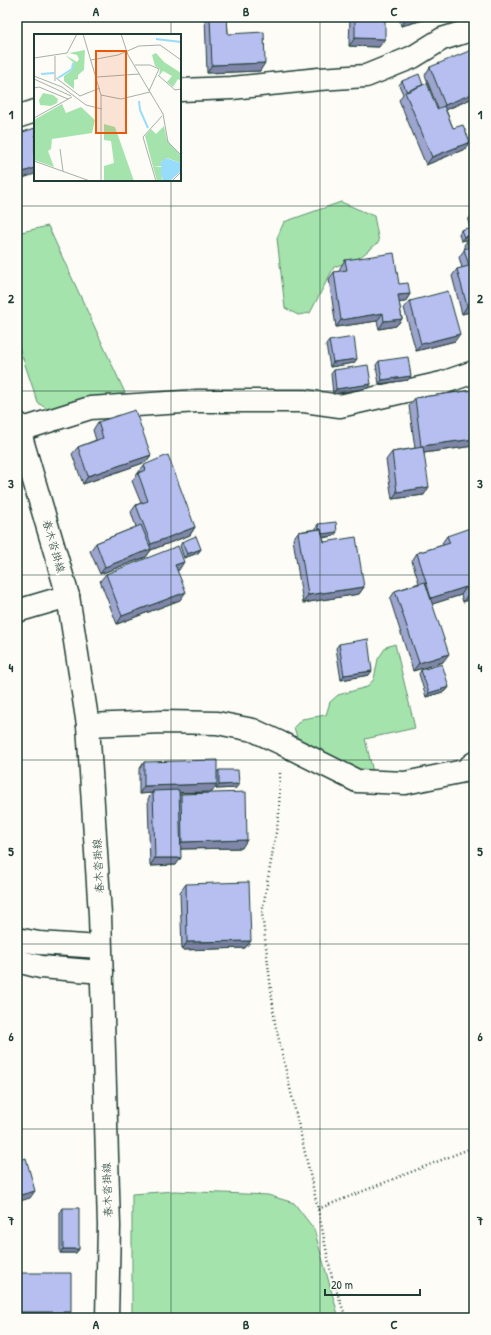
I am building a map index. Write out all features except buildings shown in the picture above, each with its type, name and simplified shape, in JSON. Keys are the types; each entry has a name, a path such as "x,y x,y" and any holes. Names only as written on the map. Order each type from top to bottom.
{"street":[{"path":"181,90 232,88 366,76 413,57 442,39 474,29"},
{"path":"17,117 34,111"},
{"path":"18,426 90,408 198,401 304,401 340,406 442,383 474,372"},
{"name":"春木沓掛線","path":"18,426 68,596 88,725 100,899 100,947 109,1226 107,1318"},
{"path":"17,610 68,596"},
{"path":"88,725 163,722 217,723 253,730 357,781 405,783 464,771 474,763"},
{"path":"17,939 39,943 100,947"},
{"path":"17,962 41,967 102,972"}],"path":[{"path":"281,743 279,816 262,913 275,1023 318,1209 332,1278 346,1318"},
{"path":"318,1209 474,1147"}],"green space":[{"path":"341,202 374,216 379,242 359,258 334,267 310,313 298,315 285,308 277,238 284,222"},
{"path":"48,226 126,395 86,400 49,410 38,403 17,341 17,233"},
{"path":"395,644 415,728 365,739 373,772 356,774 298,741 294,727 302,719 326,715 330,702 338,695 367,687 374,679 378,659 386,647"},
{"path":"175,1191 268,1195 294,1203 314,1229 339,1318 132,1318 132,1194"}]}
